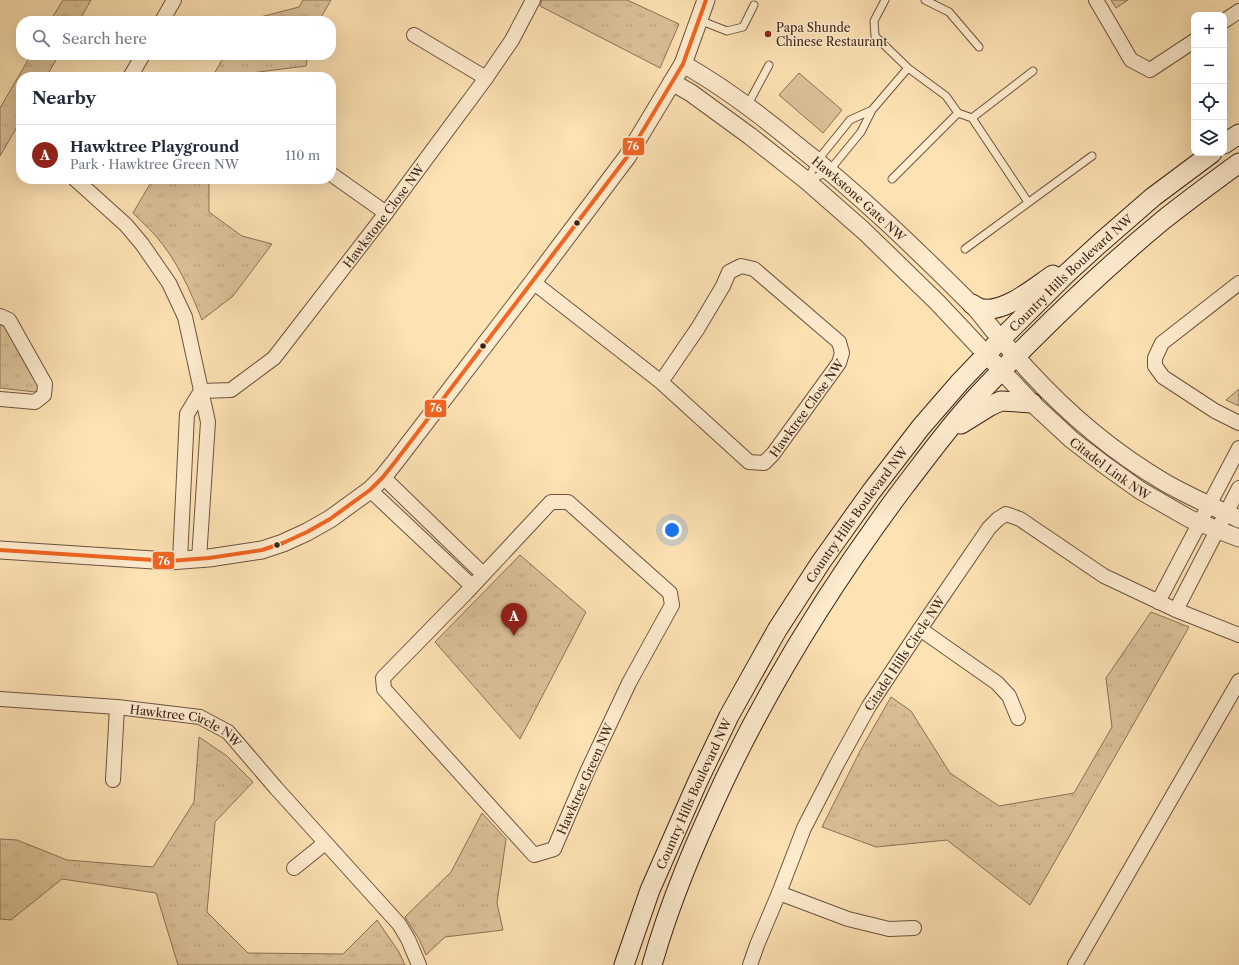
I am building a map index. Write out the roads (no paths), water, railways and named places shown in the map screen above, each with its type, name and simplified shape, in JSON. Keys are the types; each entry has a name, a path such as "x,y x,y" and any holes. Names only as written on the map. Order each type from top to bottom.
{"main road":[{"path":"1227,142 1239,134"},
{"name":"Country Hills Boulevard NW","path":"624,965 640,916 666,853 729,716 777,630 821,562 871,492 921,427 960,382 1001,339 1099,244 1153,197 1208,156"},
{"name":"Country Hills Boulevard NW","path":"652,965 674,896 703,825 739,749 794,649 877,523 964,410 1073,299 1162,222 1239,163"},
{"path":"972,304 982,309 1003,306 1038,286 1099,244"},
{"path":"942,438 973,416 1001,401 1032,403"},
{"path":"634,965 640,916"}],"street":[{"path":"165,16 174,0"},
{"name":"Hawkstone Close NW","path":"201,391 231,390 274,358 486,78 512,40 533,0"},
{"path":"0,550 133,559 180,560 199,559 262,550 283,543 307,532 330,519 370,490 383,477 627,157 683,64 706,0"},
{"path":"1096,0 1131,60 1150,70 1191,43"},
{"path":"1227,19 1239,11"},
{"path":"414,35 486,78"},
{"path":"133,72 140,60"},
{"name":"Hawkstone Gate NW","path":"683,64 702,75 747,106 823,166 905,238 972,304 1016,356"},
{"name":"Hawkstone Gate NW","path":"672,82 691,93 750,136 807,181 869,236 937,302 1001,371"},
{"path":"336,177 386,212"},
{"path":"81,184 126,225 142,244 169,283 185,317 208,422 199,559"},
{"name":"Hawktree Close NW","path":"533,282 661,382 749,462 764,463 773,454 839,363 842,353 839,342 754,269 741,266 729,272 723,286 698,328 661,382"},
{"path":"1239,283 1162,343 1155,358 1155,366 1163,377 1215,411 1239,423"},
{"path":"0,316 9,320 45,384 44,395 35,402 0,399"},
{"name":"Citadel Link NW","path":"1016,356 1063,406 1115,450 1163,482 1209,506 1233,516"},
{"name":"Citadel Link NW","path":"1001,371 1032,403 1072,440 1141,491 1200,524 1239,538"},
{"path":"180,560 187,414 201,391"},
{"path":"1158,602 1239,448"},
{"path":"383,477 484,574"},
{"path":"1176,610 1217,530 1233,516 1239,488"},
{"path":"370,490 472,586"},
{"name":"Hawktree Green NW","path":"551,502 568,502 670,593 672,605 630,683 587,772 554,849 534,855 384,689 383,678 472,586 551,502"},
{"name":"Citadel Hills Circle NW","path":"750,965 804,828 869,706 989,528 998,519 1006,514 1020,519 1104,576 1176,610 1239,635"},
{"path":"920,629 997,683 1009,696 1018,718"},
{"path":"1075,965 1239,681"},
{"name":"Hawktree Circle NW","path":"0,699 117,707 200,717 228,732 276,788 399,924 408,939 419,965"},
{"path":"113,780 117,707"},
{"path":"294,868 325,843"},
{"path":"779,893 848,919 889,929 914,928"}],"lane":[{"path":"885,0 874,20 875,36 908,68 946,96 958,113 972,118 1028,202"},
{"path":"925,0 949,12 979,47"},
{"path":"699,20 726,31 743,27 754,5"},
{"path":"747,106 768,65"},
{"path":"807,181 861,132 872,110 908,68"},
{"path":"972,118 1033,71"},
{"path":"807,181 823,166 850,120 872,110"},
{"path":"892,179 958,113"},
{"path":"964,249 1092,156"}],"place":[{"name":"Papa Shunde Chinese Restaurant","path":"768,34"},
{"name":"Hawktree Playground","path":"514,636"}]}
